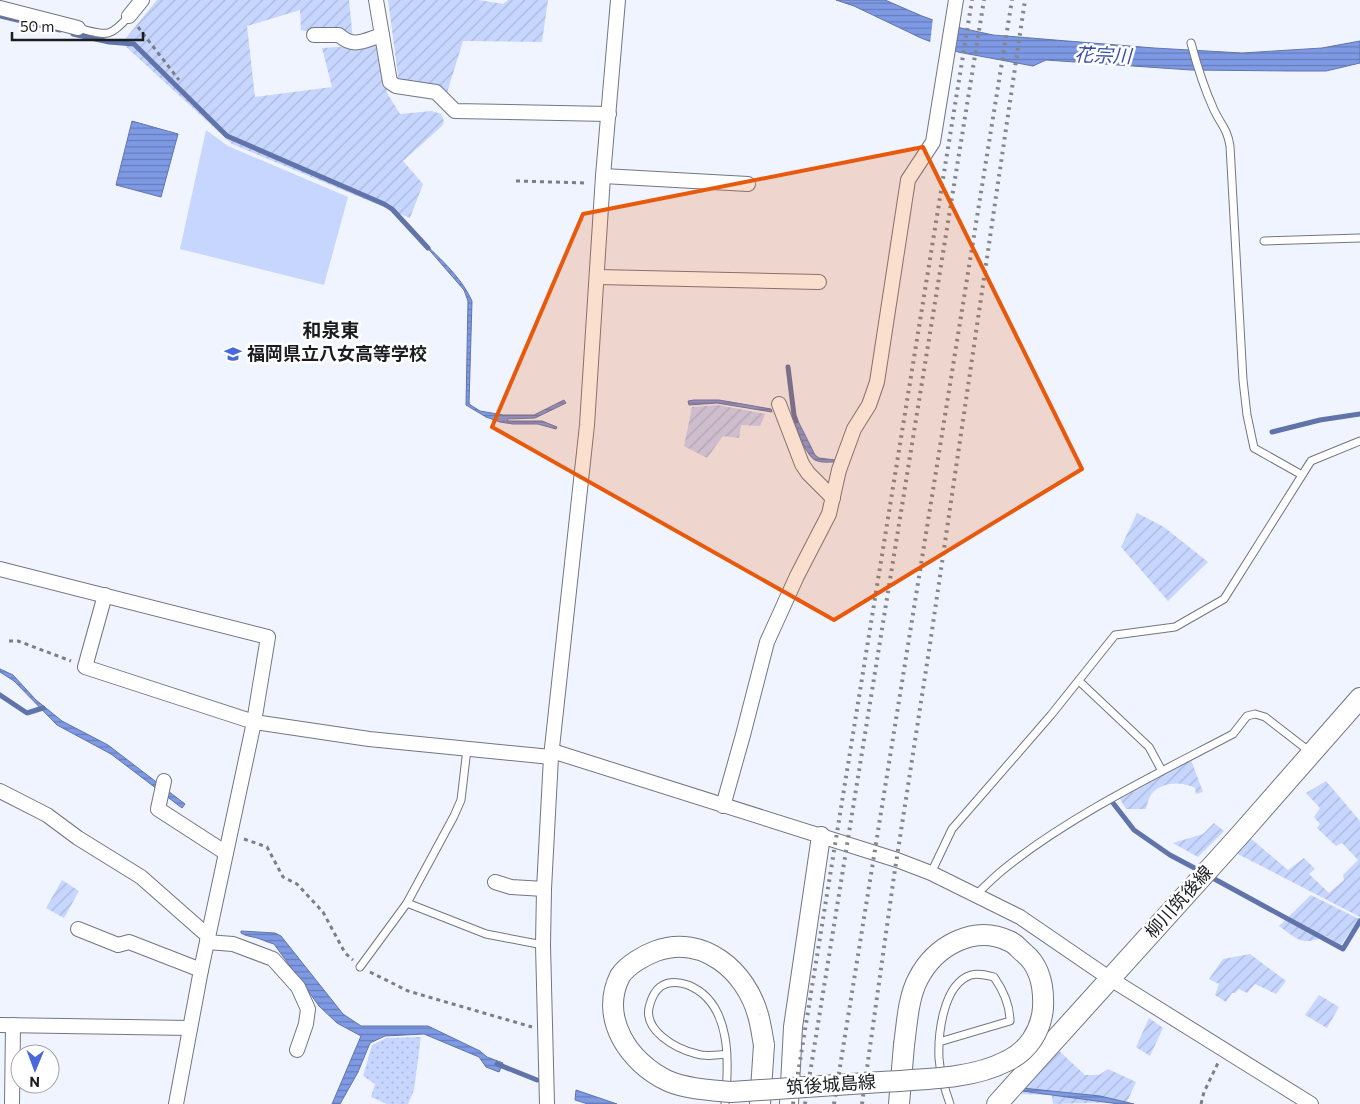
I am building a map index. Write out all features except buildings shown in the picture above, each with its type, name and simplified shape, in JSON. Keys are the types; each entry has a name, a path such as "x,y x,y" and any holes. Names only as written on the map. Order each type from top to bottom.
{"main road":[{"name":"柳川筑後線","path":"997,1104 1239,836 1360,698"},
{"name":"筑後城島線","path":"760,1104 764,1045 758,1014 743,982 726,964 700,949 670,946 642,956 621,975 612,998 615,1024 634,1058 668,1081 699,1089 731,1092 929,1079 977,1072 1008,1061 1030,1045 1042,1021 1043,995 1038,971 1027,955 1010,941 990,935 967,937 947,945 930,961 917,980 909,1008 904,1045 899,1104"}],"street":[{"path":"129,16 142,0"},
{"path":"376,0 390,82 396,86 436,92 455,111 609,114"},
{"path":"547,1104 543,945 544,889 552,754 587,425 603,180 618,0"},
{"path":"723,806 767,642 797,576 829,514 839,470 854,429 869,404 877,382 908,180 934,142 956,0"},
{"path":"0,8 78,28"},
{"path":"314,35 339,35 346,42 358,43 382,35"},
{"path":"603,180 748,184"},
{"path":"598,278 819,282"},
{"path":"779,404 802,464 808,473 833,498"},
{"path":"0,569 268,638 254,722 207,939 176,1104"},
{"path":"105,595 85,667 254,722 369,739 467,749 552,754 897,860 931,873 1020,917 1109,978 1311,1104"},
{"path":"162,788 158,808 226,853"},
{"path":"0,791 47,815 78,838 141,877 207,939 233,944 273,959 298,988 308,1009 306,1024 297,1050"},
{"path":"789,1104 793,1027 821,836"},
{"path":"495,882 511,887 544,889"},
{"path":"78,930 118,945 130,942 201,970"},
{"path":"12,1104 7,1025 190,1028"}],"lane":[{"path":"78,28 104,35 111,33 129,16"},
{"path":"1190,43 1200,75 1227,132 1230,146 1243,380 1247,415 1254,448 1302,475"},
{"path":"1264,241 1360,238"},
{"path":"931,873 952,829 1051,715 1115,635 1175,627 1224,598 1311,461 1360,441"},
{"path":"1078,681 1149,747 1162,771"},
{"path":"976,895 1003,869 1044,840 1162,771 1233,734 1247,716 1255,714 1266,717 1311,753"},
{"path":"360,967 407,904 461,800 467,749"},
{"path":"407,904 486,934 543,945"},
{"path":"939,1042 1010,1021 1010,1013 1005,996 994,977 981,974 970,975 959,982 945,1007 939,1042 939,1060 950,1104"},
{"path":"725,1104 728,1074 727,1041 715,1006 698,989 682,983 671,982 661,986 653,994 648,1008 650,1020 654,1029 664,1039 698,1055 727,1054"}],"path":[{"path":"129,16 179,80"},
{"path":"516,181 603,180"},
{"path":"9,641 18,641 85,667"},
{"path":"1201,1104 1204,1092 1224,1050"}],"highlighted area":[{"path":"923,147 1082,469 834,620 492,427 583,214"}],"shaded area":[{"path":"157,0 349,0 353,40 301,30 300,10 247,26 255,97 332,87 322,48 381,44 387,93 400,114 432,111 441,114 444,121 442,126 403,161 423,184 410,218 232,144 122,43"},
{"path":"388,0 479,0 503,4 508,0 548,0 542,42 463,41 447,93 399,83"},
{"path":"206,130 228,146 348,197 324,285 180,249"},
{"path":"718,405 765,414 760,426 741,425 739,438 723,436 707,458 684,446 692,407"},
{"path":"1137,513 1164,527 1208,562 1168,601 1121,547"},
{"path":"1191,760 1203,792 1196,794 1195,788 1184,784 1167,785 1156,789 1152,793 1146,809 1126,809 1120,799"},
{"path":"1326,781 1360,821 1360,917 1236,853 1249,837 1288,870 1304,858 1315,869 1309,874 1329,893 1344,880 1343,875 1358,860 1342,843 1336,846 1317,828 1320,824 1314,817 1320,808 1306,793"},
{"path":"1214,823 1224,831 1198,857 1173,843 1203,834"},
{"path":"62,880 79,891 64,918 46,908"},
{"path":"1311,895 1359,919 1341,945 1326,936 1311,941 1301,940 1279,926"},
{"path":"1250,954 1286,981 1276,994 1255,984 1247,993 1239,989 1232,993 1226,1002 1215,995 1219,984 1209,979 1223,959"},
{"path":"1319,995 1339,1007 1327,1028 1305,1015"},
{"path":"1149,1018 1163,1028 1150,1056 1136,1047"},
{"path":"421,1037 414,1090 408,1104 387,1104 371,1097 375,1084 363,1076 372,1045 386,1038"},
{"path":"1057,1049 1085,1075 1099,1075 1108,1069 1136,1082 1127,1102 1053,1104 1052,1095 1014,1094"}],"water":[{"name":"花宗川","path":"836,0 885,0 947,25 993,35 1154,48 1242,53 1322,48 1360,41 1360,63 1326,71 1191,70 1046,60 1033,66 958,52 921,38 854,6"},
{"path":"132,121 178,134 161,197 116,185"},
{"path":"418,237 462,283 472,301 469,404 480,411 503,415 534,415 564,400 566,403 535,418 507,419 508,421 542,421 557,427 556,429 538,424 500,422 486,417 466,405 468,301 464,290"},
{"path":"719,400 771,409 772,412 717,403 689,405 688,401"},
{"path":"794,413 815,455 819,458 835,460 835,462 820,462 811,457 804,447 793,417"},
{"path":"0,669 13,675 36,700 62,721 108,745 185,804 182,808 111,754 57,725 14,681 0,672"},
{"path":"241,931 275,933 281,936 343,1014 361,1026 428,1026 480,1051 487,1057 503,1063 499,1072 486,1067 479,1057 424,1034 385,1036 370,1043 358,1072 340,1104 332,1104 361,1036 337,1023 319,1006 274,944 244,935"},
{"path":"1022,1088 1100,1096 1134,1104 1119,1104 1022,1091"},
{"path":"576,1090 617,1104 588,1104 575,1100"}],"pier":[{"path":"933,17 959,25 955,54 930,44"}],"waterway":[{"path":"0,16 60,30"},
{"path":"73,34 109,42 134,44 227,136 384,204 392,209 428,248"},
{"path":"788,367 796,421"},
{"path":"1272,432 1320,420 1360,414"},
{"path":"0,695 27,713 43,708"},
{"path":"1113,803 1134,830 1170,855 1202,872"},
{"path":"1209,876 1343,949 1360,921"},
{"path":"497,1064 537,1080"}],"railway":[{"path":"793,1104 972,0"},
{"path":"805,1104 984,0"},
{"path":"834,1104 1012,0"},
{"path":"862,1104 894,876 1025,0"}],"place":[{"name":"福岡県立八女高等学校","path":"233,354"}],"district":[{"name":"和泉東","path":"331,330"}]}
